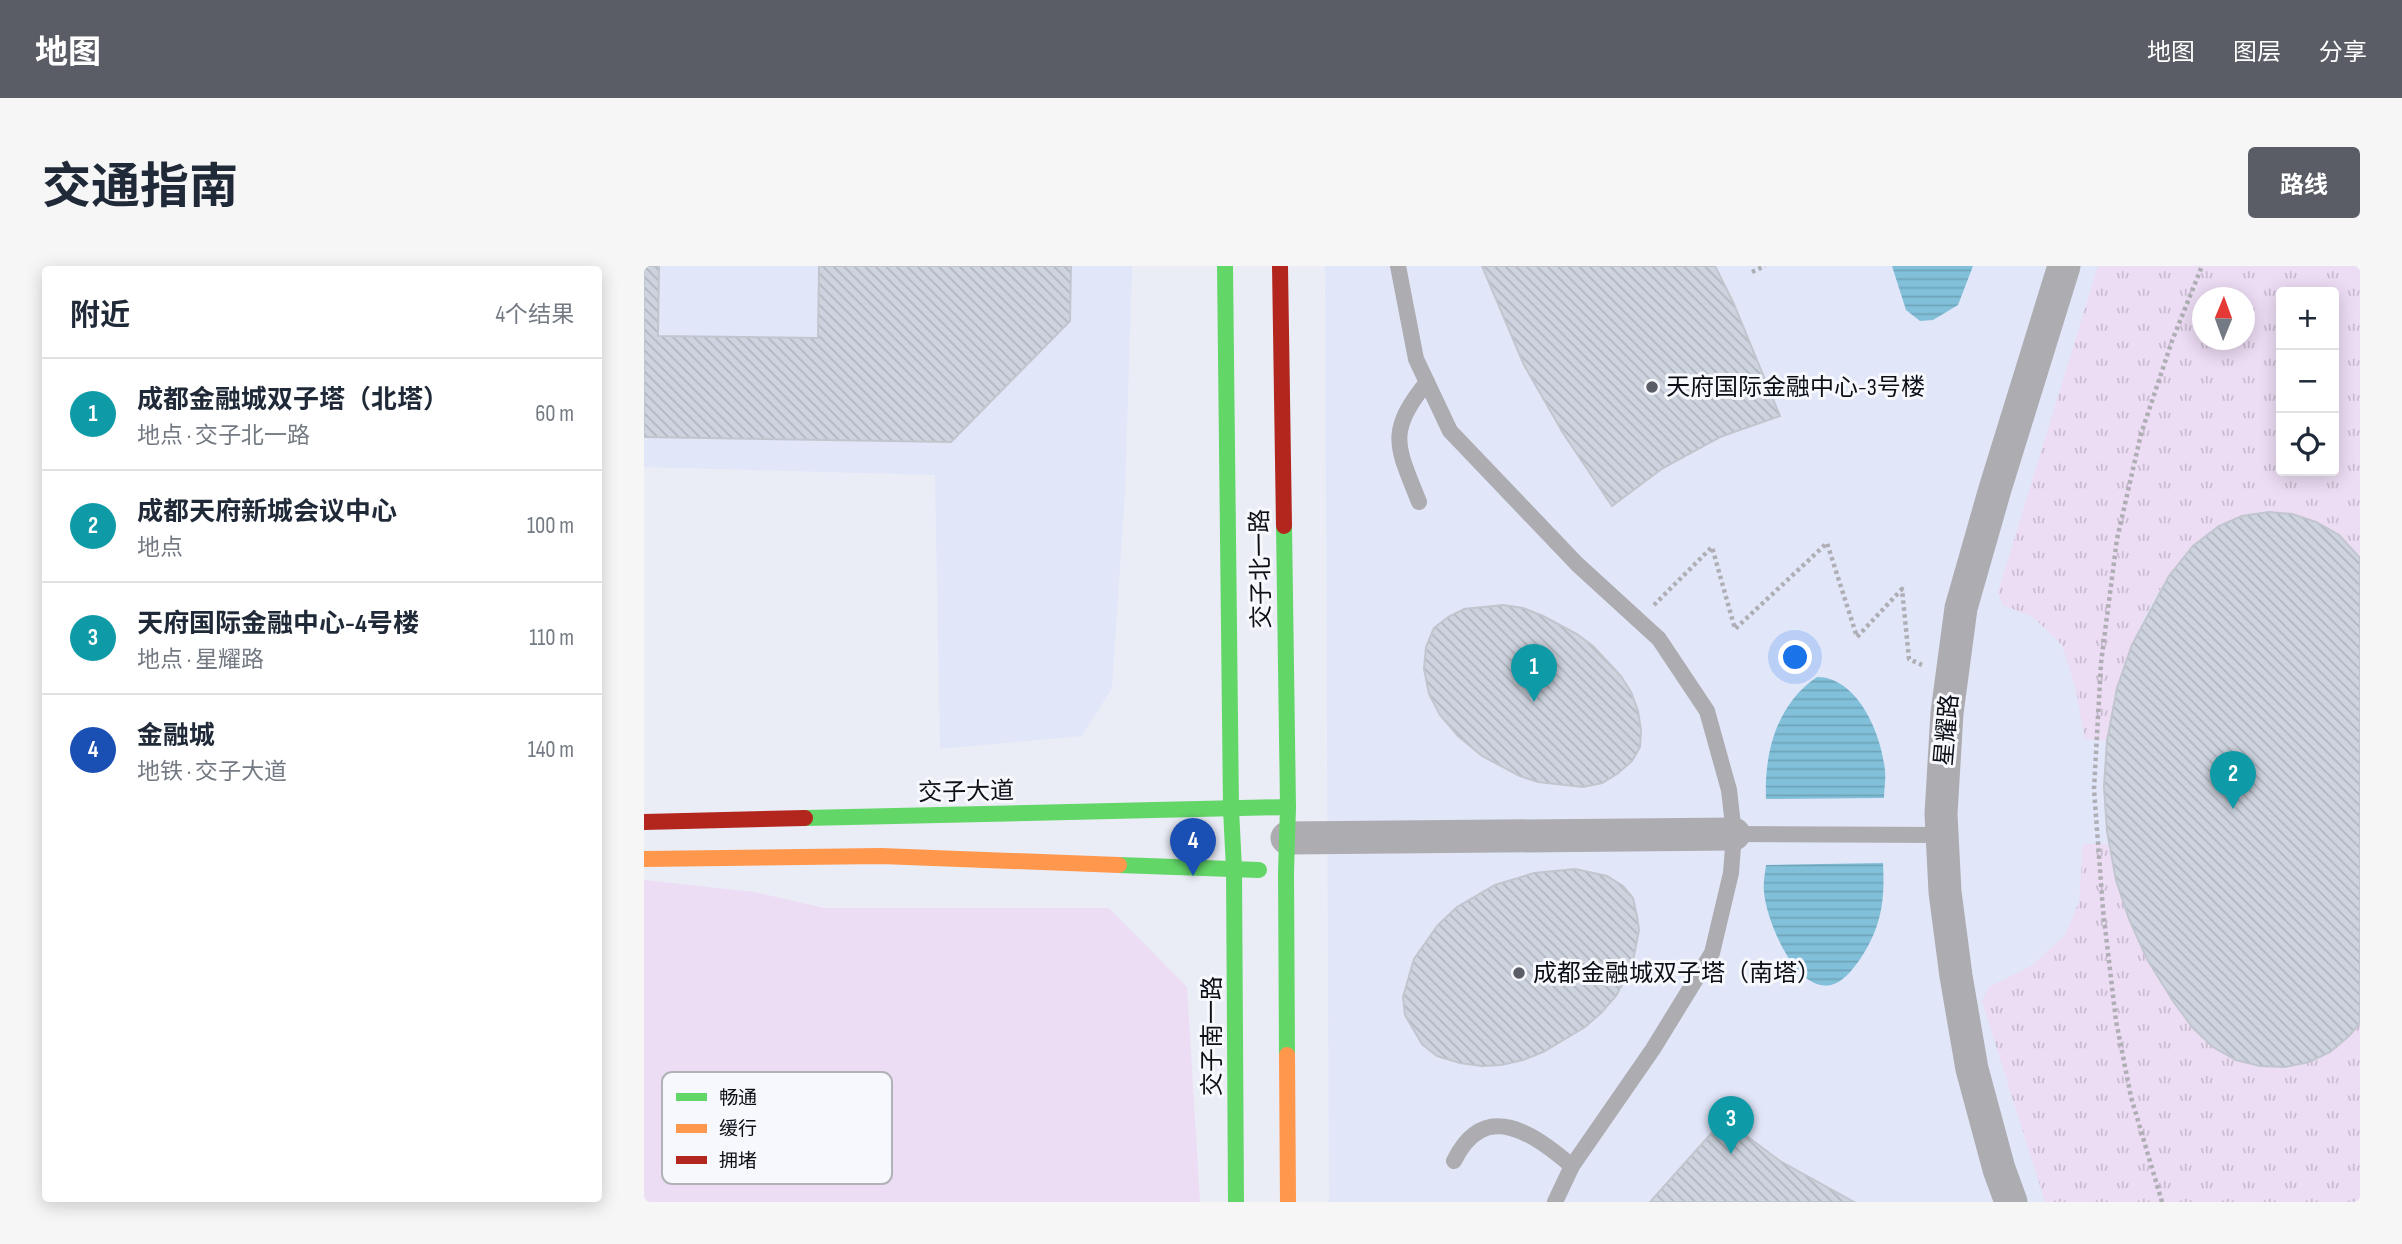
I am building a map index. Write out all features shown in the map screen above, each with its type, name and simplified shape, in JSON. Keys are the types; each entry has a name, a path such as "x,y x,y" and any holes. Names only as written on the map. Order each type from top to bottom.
{"street":[{"name":"交子北一路","path":"1225,266 1231,809 1234,869"},
{"name":"交子北一路","path":"1280,266 1288,822 1286,872"},
{"name":"星耀路","path":"2011,1202 1999,1169 1972,1069 1945,892 1941,814 1947,713 1961,608 2064,266"},
{"name":"交子大道","path":"644,822 1231,809 1288,822"},
{"path":"1288,822 1734,834"},
{"path":"644,859 881,856 1286,872 1288,1202"},
{"name":"交子南一路","path":"1234,869 1236,1202"}],"lane":[{"path":"1398,266 1416,359 1450,431 1577,564 1659,639 1707,711 1729,790 1734,834 1731,873 1712,953 1653,1049 1573,1166 1555,1202"},
{"path":"1419,502 1399,451 1401,422 1409,405 1427,382"},
{"path":"1734,834 1942,835"},
{"path":"1454,1161 1462,1146 1484,1127 1511,1126 1544,1142 1573,1166"}],"path":[{"path":"1752,272 1765,266"},
{"path":"2162,1202 2131,1097 2116,1021 2103,909 2094,789 2101,663 2117,539 2141,434 2172,341 2202,266"},
{"path":"1638,620 1712,547 1735,629 1826,543 1857,637 1902,589 1909,659 1952,680"}],"shaded area":[{"path":"644,266 1132,266 1125,493 1112,688 1082,736 940,749 935,475 644,467"},
{"path":"1325,266 2360,266 2360,1202 1329,1202"}],"green space":[{"path":"2098,266 2360,266 2360,558 2331,530 2310,519 2294,515 2252,515 2228,523 2207,536 2188,553 2171,574 2144,620 2125,666 2107,741 2085,739 2075,686 2062,645 2033,617 2003,605 1998,592"},
{"path":"2083,844 2109,844 2116,880 2147,959 2193,1028 2213,1047 2236,1060 2260,1066 2360,1023 2360,1202 2045,1202 1982,1001 1989,987 2033,965 2065,935 2079,902"},
{"path":"644,880 754,892 824,908 1109,908 1187,987 1200,1202 644,1202"}],"water":[{"path":"1892,266 1973,266 1958,305 1933,320 1920,321 1906,310"},
{"path":"1817,677 1832,680 1844,687 1856,697 1865,710 1873,725 1883,757 1884,798 1766,799 1768,764 1776,730 1792,701"},
{"path":"1883,863 1880,915 1860,959 1846,976 1831,985 1818,984 1806,978 1785,952 1770,919 1764,892 1766,865"}],"building":[{"path":"644,266 659,266 658,336 818,338 819,266 1071,266 1070,321 951,442 644,437"},
{"name":"天府国际金融中心-3号楼","path":"1482,266 1715,266 1733,302 1780,416 1720,437 1663,468 1612,506 1563,433 1524,365"},
{"path":"2269,512 2292,514 2316,522 2339,535 2360,558 2360,1023 2330,1052 2309,1062 2285,1067 2260,1066 2236,1060 2213,1047 2193,1028 2173,1001 2147,959 2129,919 2116,880 2107,831 2104,786 2107,741 2117,688 2132,645 2169,576 2193,546 2219,526 2242,516"},
{"path":"1503,605 1523,608 1577,634 1593,646 1621,676 1631,692 1641,730 1640,747 1632,761 1617,774 1602,783 1583,787 1538,782 1520,776 1482,756 1458,736 1440,715 1429,694 1424,669 1426,647 1434,628 1464,609"},
{"name":"成都金融城双子塔（南塔）","path":"1575,869 1607,876 1623,886 1633,898 1639,930 1632,966 1616,996 1585,1027 1543,1052 1523,1060 1482,1066 1460,1063 1437,1056 1422,1044 1405,1015 1403,997 1414,959 1438,925 1457,907 1495,885 1534,873"},
{"path":"1724,1119 1780,1161 1854,1202 1650,1202"}],"traffic: fast":[{"path":"1225,266 1236,1202"},
{"path":"1284,526 1288,807 1287,1055"},
{"path":"805,818 1288,807"},
{"path":"1119,865 1259,870"}],"traffic: slow":[{"path":"644,859 881,856 1119,865"},
{"path":"1287,1055 1288,1202"}],"traffic: jam":[{"path":"1280,266 1284,526"},
{"path":"644,822 805,818"}],"place":[{"name":"天府国际金融中心-3号楼","path":"1652,387"},
{"name":"成都金融城双子塔（北塔）","path":"1534,702"},
{"name":"成都天府新城会议中心","path":"2233,809"},
{"name":"金融城","path":"1193,876"},
{"name":"成都金融城双子塔（南塔）","path":"1519,973"},
{"name":"天府国际金融中心-4号楼","path":"1731,1154"}]}
